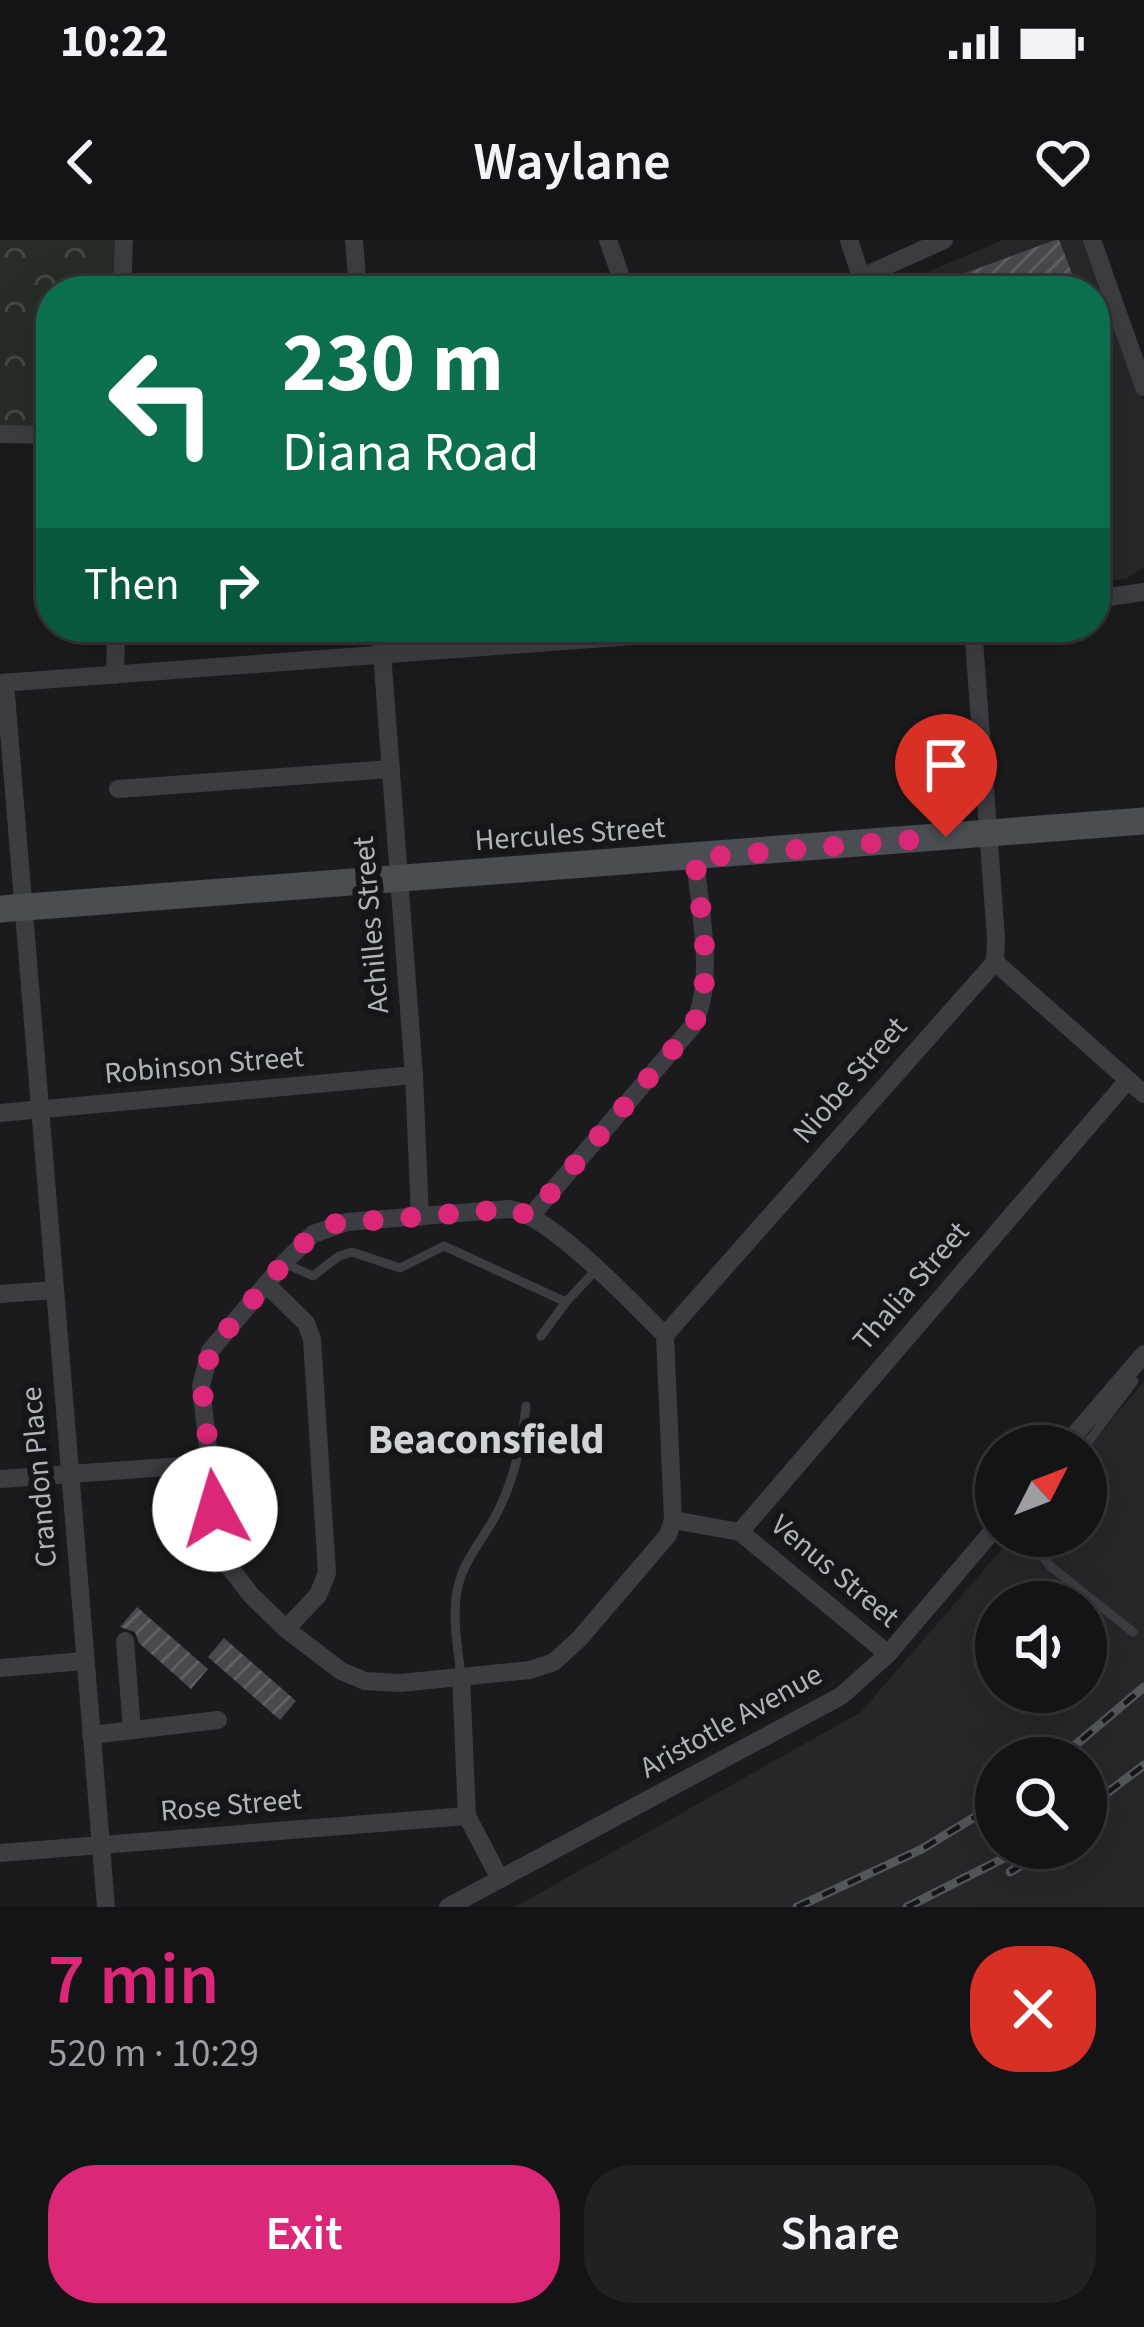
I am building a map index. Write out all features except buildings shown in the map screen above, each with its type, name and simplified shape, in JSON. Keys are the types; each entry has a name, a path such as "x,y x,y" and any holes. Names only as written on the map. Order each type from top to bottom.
{"street":[{"path":"123,276 124,240"},
{"path":"354,240 357,276"},
{"path":"608,240 621,276"},
{"path":"848,240 860,276"},
{"path":"865,276 944,240"},
{"path":"1092,240 1105,276"},
{"path":"1110,291 1144,387"},
{"path":"0,434 36,435"},
{"path":"1110,597 1144,592"},
{"path":"115,675 116,642"},
{"name":"Achilles Street","path":"381,642 414,1075 420,1217"},
{"path":"2,683 561,642"},
{"path":"975,642 994,962 1144,1094"},
{"name":"Crandon Place","path":"2,683 12,908 38,1110 106,1907"},
{"path":"118,789 390,769"},
{"name":"Hercules Street","path":"12,908 1144,820"},
{"path":"531,1216 702,1010 706,986 695,858"},
{"name":"Niobe Street","path":"665,1335 994,962"},
{"name":"Robinson Street","path":"0,1113 414,1075"},
{"name":"Thalia Street","path":"740,1532 1128,1080"},
{"path":"509,1209 531,1216 598,1270 665,1335 673,1520 655,1554 554,1662 530,1670 400,1684 365,1681 341,1671 286,1629 220,1555 202,1386 210,1351 313,1234 332,1224 420,1217 509,1209"},
{"path":"266,1284 306,1323 311,1339 327,1573 318,1595 286,1629"},
{"path":"0,1294 53,1290"},
{"path":"1085,1425 1130,1378 1144,1354"},
{"path":"0,1479 210,1464"},
{"name":"Venus Street","path":"673,1520 740,1532 888,1654"},
{"name":"Aristotle Avenue","path":"448,1907 841,1696 888,1654 975,1552"},
{"path":"125,1641 132,1730"},
{"path":"0,1668 85,1661"},
{"path":"461,1676 467,1816 500,1880"},
{"path":"92,1735 218,1720"},
{"name":"Rose Street","path":"0,1853 467,1816"}],"lane":[{"path":"284,1263 313,1276 352,1252 400,1268 444,1246 566,1302"},
{"path":"542,1336 566,1302 598,1270"},
{"path":"1099,1425 1130,1378 1144,1390"},
{"path":"461,1676 454,1611 457,1591 469,1558 505,1497 521,1445 526,1406"},
{"path":"1043,1557 1132,1632"}],"shaded area":[{"path":"1003,240 1087,240 1100,276 918,276"},
{"path":"1110,305 1144,401 1144,567 1126,579 1110,581"},
{"path":"1144,1381 1144,1907 515,1907 861,1712 995,1557 1107,1557 1107,1426"}],"green space":[{"path":"0,240 116,240 115,276 36,276 36,427 0,426"}],"railway":[{"path":"1085,1737 1144,1687"},
{"path":"1107,1793 1144,1765"},
{"path":"797,1907 922,1849 975,1817"},
{"path":"907,1907 982,1869"},
{"path":"1010,1872 1015,1869"}],"district":[{"name":"Beaconsfield","path":"486,1440"}],"route":[{"path":"215,1509 202,1386 205,1366 210,1351 284,1263 313,1234 332,1224 509,1209 531,1216 692,1027 702,1010 706,986 695,858 946,837"}]}
